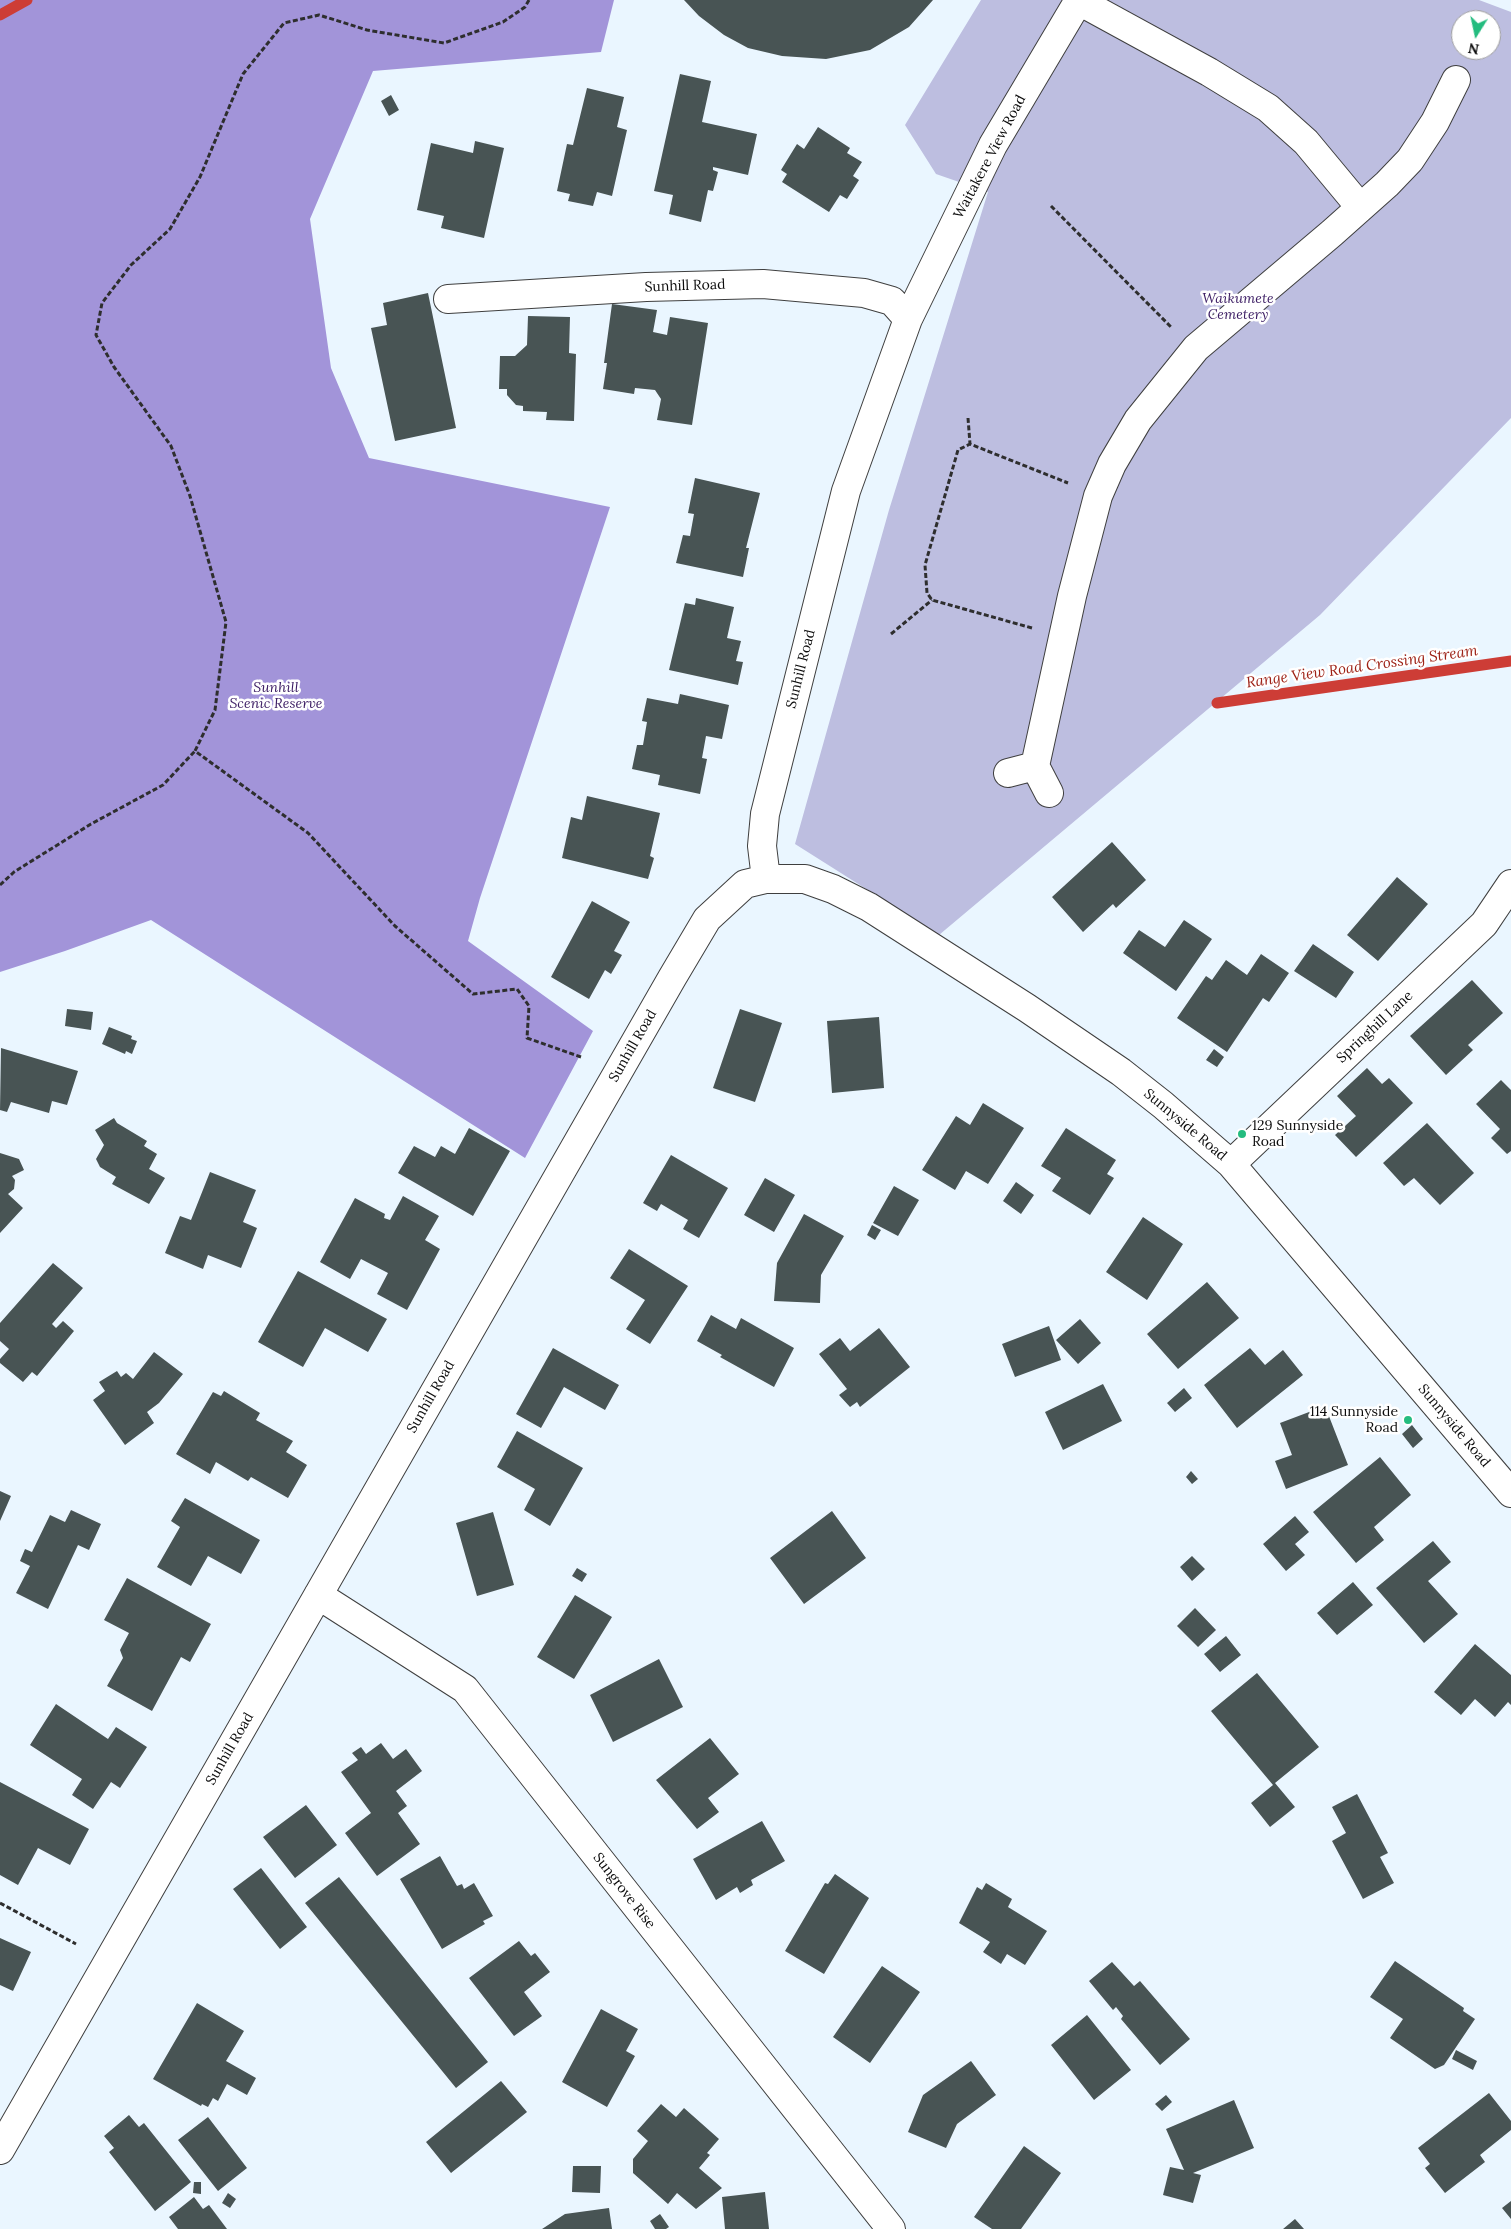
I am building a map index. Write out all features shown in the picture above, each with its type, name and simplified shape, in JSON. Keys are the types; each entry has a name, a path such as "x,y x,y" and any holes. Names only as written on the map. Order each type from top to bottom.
{"street":[{"path":"1079,0 1106,13 1268,108 1306,142 1360,207"},
{"name":"Waitakere View Road","path":"908,319 993,145 1079,0"},
{"path":"1049,793 1035,766 1062,637 1098,496 1112,464 1138,420 1196,348 1387,184 1410,160 1435,122 1456,80"},
{"name":"Sunhill Road","path":"0,2150 707,919 746,884 766,879 762,846 765,814 846,491 908,319 892,301 864,293 763,284 646,287 448,299"},
{"path":"1008,773 1035,766"},
{"name":"Sunnyside Road","path":"766,879 805,879 833,889 869,907 1027,1008 1121,1072 1163,1105 1231,1164 1511,1494"},
{"name":"Springhill Lane","path":"1231,1164 1484,924 1511,884"},
{"name":"Sungrove Rise","path":"318,1595 465,1690 891,2229"}],"path":[{"path":"0,885 14,872 91,824 163,785 195,751 215,710 226,622 190,496 171,446 114,367 96,335 102,303 131,264 170,229 200,177 243,74 284,23 319,15 367,30 444,43 502,22 525,7 530,0"},
{"path":"1051,206 1177,332"},
{"path":"968,418 970,444"},
{"path":"1040,631 932,600 928,593 924,565 958,450 970,444 1076,487"},
{"path":"892,634 932,600"},
{"path":"195,751 308,833 395,926 473,994 518,989 529,1006 527,1038 581,1057"},
{"path":"0,1903 76,1944"}],"green space":[{"name":"Sunhill Scenic Reserve","path":"0,0 614,0 601,52 373,71 310,219 331,368 369,458 610,507 480,898 468,941 593,1031 525,1158 151,920 0,972"},
{"name":"Waikumete Cemetery","path":"981,0 1479,0 1511,12 1511,418 1320,615 939,935 795,844 889,510 988,192 936,174 905,125"}],"building":[{"path":"684,0 933,0 909,27 870,50 826,59 782,56 748,48 724,35 699,16"},
{"path":"680,74 711,81 702,122 757,134 748,175 713,167 713,170 718,172 713,191 708,190 701,222 669,214 673,195 654,191"},
{"path":"587,88 624,97 617,127 627,130 612,196 597,192 593,206 568,201 570,194 557,191 567,144 573,145"},
{"path":"391,95 399,110 389,116 381,101"},
{"path":"818,127 850,148 847,153 862,162 853,176 859,180 847,199 840,195 829,212 782,182 787,174 781,170 797,144 804,149"},
{"path":"475,141 504,148 484,238 441,228 444,216 417,210 431,143 473,153"},
{"path":"428,293 456,428 395,441 371,328 387,325 383,303"},
{"path":"612,304 657,310 653,332 667,335 670,317 708,323 692,425 657,420 661,399 655,390 635,388 634,394 603,389 607,363 604,363"},
{"path":"528,316 570,317 569,353 576,354 574,421 546,420 547,412 523,411 523,406 516,405 507,395 507,389 499,389 500,356 515,356 527,345"},
{"path":"695,478 760,493 746,548 749,548 743,577 676,563 683,535 690,536 694,514 688,513"},
{"path":"696,598 734,607 727,638 741,641 736,661 743,662 738,685 669,670 685,603 695,605"},
{"path":"680,694 729,705 722,739 706,736 702,758 707,759 700,794 658,785 660,775 632,769 637,745 643,745 647,722 642,721 647,698 678,704"},
{"path":"587,796 660,813 650,856 654,858 648,879 562,858 571,817 582,820"},
{"path":"1112,842 1146,880 1116,908 1113,904 1083,932 1052,897"},
{"path":"1397,877 1428,904 1378,961 1347,935"},
{"path":"592,901 630,922 614,951 622,955 611,974 605,970 589,999 551,977"},
{"path":"1184,920 1212,939 1176,991 1123,953 1139,930 1165,947"},
{"path":"1313,944 1354,972 1336,998 1294,971"},
{"path":"1261,954 1289,973 1269,1002 1263,998 1227,1052 1177,1018 1206,976 1212,980 1226,960 1247,975"},
{"path":"1472,980 1503,1013 1468,1045 1473,1050 1446,1075 1410,1036"},
{"path":"67,1009 93,1012 91,1030 65,1026"},
{"path":"740,1009 782,1023 755,1102 713,1088"},
{"path":"879,1017 884,1088 832,1093 827,1021"},
{"path":"109,1027 132,1036 131,1039 137,1041 132,1054 126,1051 125,1054 102,1044"},
{"path":"1,1048 78,1071 67,1105 52,1101 49,1113 11,1102 7,1112 0,1110"},
{"path":"1214,1049 1224,1057 1217,1067 1206,1060"},
{"path":"1367,1068 1382,1084 1389,1078 1413,1103 1356,1157 1335,1135 1356,1116 1337,1096"},
{"path":"1501,1080 1511,1090 1511,1151 1507,1154 1491,1138 1500,1129 1476,1104"},
{"path":"983,1103 1024,1128 988,1184 966,1171 955,1190 922,1170 956,1116 970,1125"},
{"path":"114,1118 117,1123 147,1141 144,1146 157,1154 149,1169 165,1178 149,1204 112,1184 116,1177 100,1167 96,1159 104,1145 95,1130"},
{"path":"1427,1123 1474,1173 1440,1205 1414,1178 1404,1186 1383,1163"},
{"path":"469,1128 510,1151 473,1216 398,1173 414,1146 435,1157 441,1146 455,1154"},
{"path":"1066,1128 1116,1160 1107,1174 1114,1178 1090,1215 1052,1191 1061,1178 1041,1166"},
{"path":"0,1153 19,1159 24,1170 12,1176 15,1180 14,1189 8,1194 23,1208 0,1233"},
{"path":"671,1155 728,1188 699,1238 683,1229 688,1220 661,1204 657,1211 643,1203"},
{"path":"210,1172 256,1190 243,1222 257,1228 241,1268 208,1255 203,1269 165,1253 180,1216 191,1220"},
{"path":"765,1178 795,1195 774,1232 744,1215"},
{"path":"1016,1182 1034,1195 1021,1214 1003,1201"},
{"path":"894,1186 919,1200 898,1236 873,1223"},
{"path":"403,1196 439,1216 425,1240 440,1249 407,1310 377,1294 388,1273 361,1259 350,1279 320,1262 355,1198 385,1214 384,1218 390,1220"},
{"path":"804,1214 844,1236 821,1275 820,1303 774,1301 777,1263"},
{"path":"1143,1217 1183,1244 1147,1300 1106,1272"},
{"path":"872,1225 881,1230 875,1240 867,1235"},
{"path":"629,1249 688,1286 650,1344 626,1329 645,1300 610,1278"},
{"path":"53,1263 83,1288 52,1324 56,1328 63,1321 74,1331 37,1376 32,1372 23,1382 0,1363 0,1359 9,1349 0,1341 0,1323"},
{"path":"298,1271 387,1319 368,1352 325,1328 303,1367 258,1342"},
{"path":"1207,1282 1239,1318 1178,1369 1147,1334"},
{"path":"711,1315 736,1329 741,1318 794,1348 774,1387 720,1357 722,1355 697,1341"},
{"path":"1080,1319 1101,1343 1078,1364 1056,1340"},
{"path":"1049,1326 1061,1360 1015,1377 1002,1344"},
{"path":"879,1328 910,1367 860,1407 857,1402 850,1407 839,1395 847,1389 819,1354 840,1338 850,1351"},
{"path":"553,1348 619,1385 605,1410 564,1387 541,1428 516,1414"},
{"path":"1250,1348 1265,1365 1283,1350 1303,1375 1237,1428 1204,1385"},
{"path":"154,1352 183,1374 159,1403 147,1412 154,1423 125,1445 93,1400 105,1391 99,1382 117,1371 121,1377 126,1373 133,1379"},
{"path":"1103,1384 1122,1421 1063,1450 1045,1412"},
{"path":"1184,1388 1192,1398 1175,1412 1167,1403"},
{"path":"224,1391 260,1413 256,1420 293,1441 286,1452 307,1465 288,1498 251,1477 248,1481 216,1462 210,1474 176,1454 213,1392 221,1396"},
{"path":"1325,1406 1348,1465 1286,1489 1275,1461 1292,1455 1280,1423"},
{"path":"1412,1425 1423,1439 1413,1448 1402,1434"},
{"path":"517,1431 583,1468 550,1526 524,1510 535,1489 497,1467"},
{"path":"1380,1457 1411,1495 1374,1527 1384,1540 1356,1563 1313,1512"},
{"path":"1191,1471 1198,1479 1192,1484 1186,1477"},
{"path":"0,1491 11,1496 0,1521"},
{"path":"185,1498 260,1540 241,1574 208,1556 191,1586 157,1567 180,1527 171,1521"},
{"path":"71,1510 101,1524 89,1550 78,1545 48,1609 16,1593 30,1566 20,1561 25,1549 32,1552 50,1515 65,1522"},
{"path":"832,1511 866,1558 804,1604 770,1558"},
{"path":"493,1512 514,1585 477,1596 456,1523"},
{"path":"1295,1516 1309,1532 1295,1544 1305,1555 1286,1571 1263,1544"},
{"path":"1433,1541 1451,1562 1428,1581 1458,1614 1424,1643 1376,1588"},
{"path":"1192,1556 1205,1569 1192,1581 1180,1567"},
{"path":"577,1568 587,1574 582,1582 572,1576"},
{"path":"127,1578 211,1624 190,1662 181,1657 152,1711 107,1686 123,1658 120,1650 129,1633 104,1620"},
{"path":"1353,1582 1373,1605 1337,1635 1317,1613"},
{"path":"575,1595 612,1617 574,1679 537,1657"},
{"path":"1195,1608 1216,1630 1198,1647 1177,1626"},
{"path":"1226,1636 1241,1655 1220,1672 1204,1654"},
{"path":"1475,1644 1511,1675 1511,1705 1508,1702 1495,1717 1475,1699 1461,1715 1434,1692"},
{"path":"659,1659 683,1707 613,1742 590,1695"},
{"path":"1257,1673 1319,1747 1275,1783 1295,1807 1270,1827 1251,1803 1273,1785 1211,1711"},
{"path":"56,1704 108,1739 116,1727 147,1747 120,1788 111,1782 93,1809 72,1795 82,1779 30,1745"},
{"path":"710,1738 739,1774 708,1798 719,1812 697,1829 656,1780"},
{"path":"381,1743 393,1759 406,1749 422,1771 396,1791 407,1806 398,1813 420,1844 377,1876 345,1833 371,1813 341,1772 358,1760 352,1753 361,1747 366,1754"},
{"path":"0,1782 89,1829 70,1865 38,1848 18,1885 0,1875"},
{"path":"1357,1794 1388,1853 1380,1857 1394,1883 1363,1899 1332,1841 1346,1833 1332,1807"},
{"path":"306,1805 337,1845 295,1878 263,1837"},
{"path":"762,1821 785,1861 751,1880 753,1885 740,1893 737,1887 716,1900 693,1859"},
{"path":"440,1856 457,1886 462,1884 464,1889 474,1883 493,1916 483,1921 485,1924 442,1949 400,1879"},
{"path":"261,1868 307,1927 280,1949 233,1889"},
{"path":"835,1874 869,1898 824,1974 785,1951 825,1883 828,1884"},
{"path":"339,1877 488,2062 456,2088 305,1903"},
{"path":"986,1883 1012,1899 1008,1907 1047,1931 1025,1965 1007,1954 1001,1964 983,1952 990,1942 959,1923 977,1887 982,1890"},
{"path":"0,1938 31,1952 13,1991 0,1985"},
{"path":"519,1941 531,1956 535,1953 550,1972 524,1992 542,2016 514,2036 469,1978"},
{"path":"1395,1961 1464,2008 1463,2011 1475,2019 1444,2065 1435,2069 1390,2038 1403,2019 1370,1997"},
{"path":"1112,1962 1134,1986 1140,1981 1190,2039 1160,2065 1121,2019 1123,2016 1116,2007 1113,2010 1089,1981"},
{"path":"882,1966 920,1992 870,2063 833,2037"},
{"path":"197,2003 244,2031 226,2061 256,2078 247,2095 227,2084 218,2101 213,2098 208,2107 202,2104 201,2106 153,2079"},
{"path":"601,2009 638,2029 626,2051 635,2056 607,2107 562,2082"},
{"path":"1087,2015 1131,2070 1094,2100 1051,2045"},
{"path":"1456,2050 1477,2061 1473,2070 1452,2059"},
{"path":"971,2061 996,2095 957,2124 946,2148 908,2132 923,2095"},
{"path":"501,2081 527,2112 451,2173 426,2142"},
{"path":"1489,2093 1511,2121 1511,2130 1480,2155 1485,2162 1445,2193 1425,2168 1430,2164 1418,2148"},
{"path":"1166,2095 1172,2102 1162,2111 1155,2104"},
{"path":"1234,2100 1254,2148 1193,2173 1201,2175 1193,2203 1163,2195 1170,2167 1184,2170 1166,2129"},
{"path":"661,2104 676,2117 684,2108 719,2139 707,2153 710,2155 699,2168 722,2188 696,2209 677,2193 668,2204 633,2173 633,2159 648,2141 637,2131"},
{"path":"129,2115 139,2127 144,2123 191,2182 155,2211 109,2152 114,2148 104,2136"},
{"path":"208,2117 247,2168 218,2191 178,2140"},
{"path":"1024,2146 1061,2173 1021,2229 992,2229 974,2217"},
{"path":"573,2166 601,2166 600,2193 572,2192"},
{"path":"194,2182 201,2182 201,2194 193,2193"},
{"path":"765,2192 769,2229 725,2229 722,2197"},
{"path":"228,2193 236,2199 230,2208 222,2203"},
{"path":"194,2197 203,2209 209,2205 227,2229 178,2229 169,2217"},
{"path":"1511,2201 1511,2219 1502,2208"},
{"path":"609,2208 612,2229 542,2229 565,2214"},
{"path":"660,2214 669,2227 666,2229 655,2229 650,2221"},
{"path":"1295,2219 1304,2229 1283,2229"}],"waterway":[{"path":"0,15 27,0"},
{"name":"Range View Road Crossing Stream","path":"1217,703 1511,661"}],"place":[{"name":"129 Sunnyside Road","path":"1242,1134"},
{"name":"114 Sunnyside Road","path":"1408,1420"}]}
